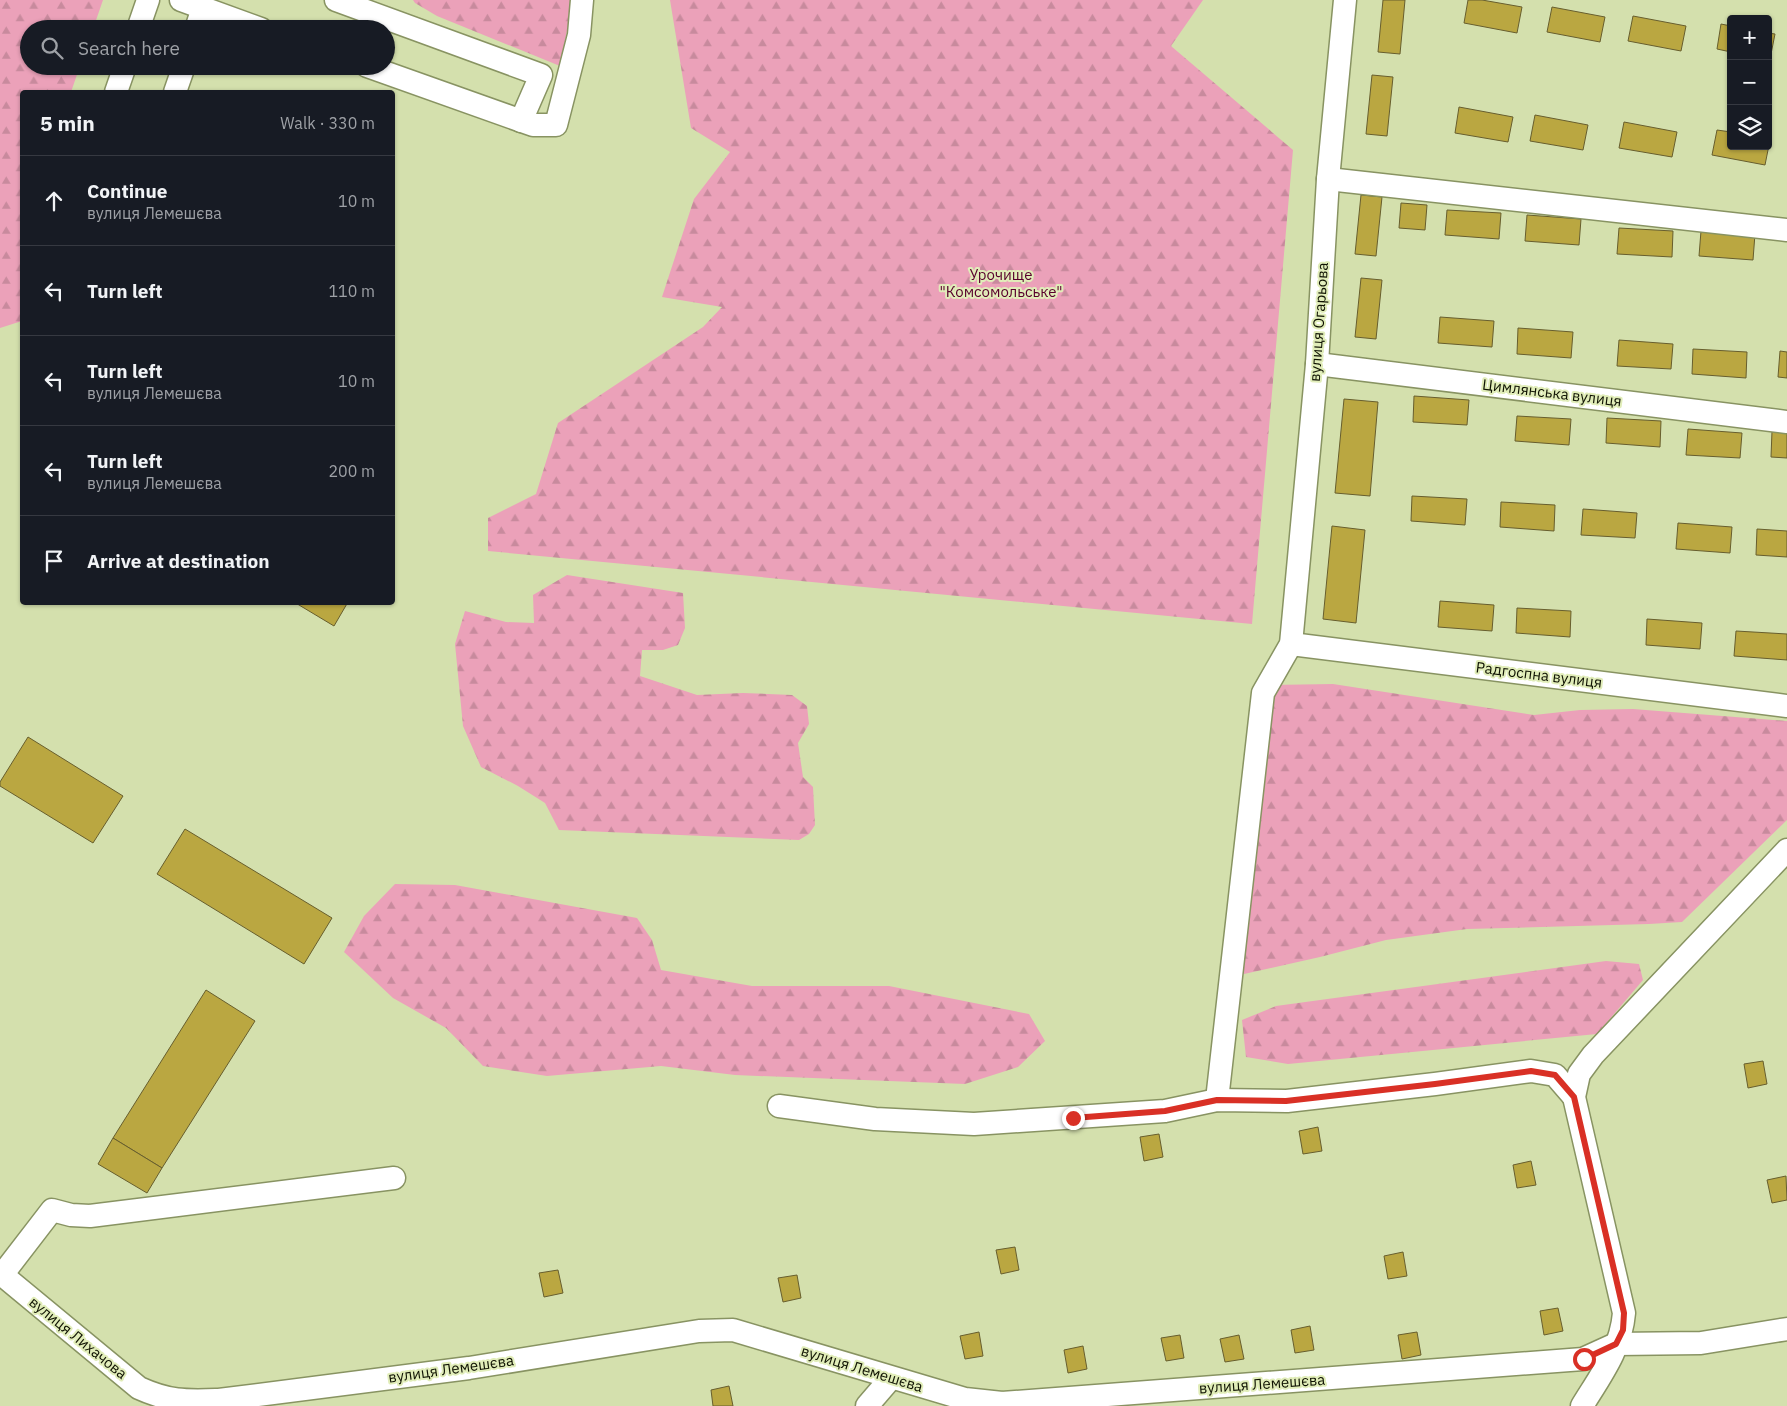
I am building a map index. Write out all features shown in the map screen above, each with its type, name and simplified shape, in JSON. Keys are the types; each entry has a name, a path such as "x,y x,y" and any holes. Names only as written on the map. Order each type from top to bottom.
{"street":[{"path":"141,20 148,0"},
{"path":"180,0 200,19"},
{"path":"336,0 391,20"},
{"path":"392,75 533,125 556,125 579,35 582,0"},
{"name":"вулиця Огарьова","path":"1291,644 1317,364 1328,179 1345,0"},
{"path":"395,22 541,75 521,121"},
{"path":"117,90 122,75"},
{"path":"176,90 181,75"},
{"path":"1328,179 1787,230"},
{"name":"Цимлянська вулиця","path":"1317,364 1787,422"},
{"path":"1217,1100 1263,693 1291,644"},
{"name":"Радгоспна вулиця","path":"1291,644 1787,706"},
{"path":"1582,1406 1611,1360 1623,1330 1624,1313 1574,1097 1579,1074 1592,1055 1787,850"},
{"path":"779,1106 875,1119 974,1124 1165,1111 1217,1100 1286,1101 1531,1071 1555,1075 1574,1097"},
{"path":"1,1274 52,1210 71,1215 90,1216 394,1178"},
{"name":"вулиця Лихачова","path":"1,1274 156,1402"},
{"name":"вулиця Лемешєва","path":"156,1402 219,1400 469,1368 716,1330 733,1330 965,1400 1002,1403 1584,1359 1616,1344 1701,1343 1787,1330"},
{"path":"867,1406 891,1378"}],"green space":[{"path":"0,0 103,0 96,20 20,20 20,75 77,75 72,90 20,90 20,322 0,328"},
{"path":"413,0 573,0 560,66 437,16"},
{"name":"Урочище \"Комсомольське\"","path":"670,0 1203,0 1171,46 1293,150 1252,624 488,551 488,518 536,494 558,423 703,327 722,307 662,297 694,199 730,152 691,128"},
{"path":"567,575 683,593 685,628 678,645 663,650 642,650 640,676 697,695 743,693 792,695 807,706 809,724 798,743 803,777 813,787 815,825 809,834 799,840 559,830 545,803 518,786 481,767 463,726 455,644 465,611 506,622 534,623 533,595"},
{"path":"1333,684 1534,715 1580,710 1633,709 1787,721 1787,820 1682,922 1467,929 1386,940 1244,974 1230,974 1270,685"},
{"path":"395,884 455,885 637,918 652,940 661,970 752,986 889,986 1029,1014 1045,1041 1018,1067 965,1084 735,1075 661,1066 547,1076 483,1066 446,1028 393,998 344,952 364,916"},
{"path":"1606,961 1639,964 1643,980 1597,1034 1288,1064 1246,1057 1242,1020 1276,1006"}],"building":[{"path":"1383,0 1405,0 1400,54 1378,52"},
{"path":"1468,0 1482,0 1522,7 1517,33 1464,23"},
{"path":"1552,7 1605,17 1600,42 1547,32"},
{"path":"1633,16 1686,26 1681,51 1628,41"},
{"path":"1721,24 1727,25 1727,51 1717,49"},
{"path":"1772,34 1775,34 1772,49"},
{"path":"1372,75 1393,77 1387,136 1366,134"},
{"path":"1459,107 1513,117 1508,142 1455,133"},
{"path":"1535,115 1588,125 1583,150 1530,141"},
{"path":"1624,122 1677,132 1672,157 1619,148"},
{"path":"1717,130 1727,131 1727,150 1768,150 1765,165 1712,155"},
{"path":"1361,195 1382,197 1376,256 1355,254"},
{"path":"1401,203 1427,205 1425,230 1399,228"},
{"path":"1447,210 1501,213 1499,239 1445,235"},
{"path":"1527,215 1581,219 1579,245 1525,241"},
{"path":"1619,228 1673,231 1672,257 1617,254"},
{"path":"1701,231 1755,234 1753,260 1699,256"},
{"path":"1361,278 1382,280 1376,339 1355,337"},
{"path":"1440,317 1494,321 1492,347 1438,343"},
{"path":"1518,328 1573,332 1571,358 1517,354"},
{"path":"1619,340 1673,344 1671,369 1617,366"},
{"path":"1693,349 1747,352 1746,378 1692,374"},
{"path":"1780,351 1787,352 1787,378 1778,377"},
{"path":"1414,396 1469,400 1467,425 1413,422"},
{"path":"1344,399 1378,402 1370,496 1335,493"},
{"path":"1517,416 1571,419 1569,445 1515,441"},
{"path":"1607,418 1661,421 1660,447 1606,443"},
{"path":"1688,429 1742,433 1740,458 1686,455"},
{"path":"1772,431 1787,432 1787,458 1771,457"},
{"path":"1412,496 1467,499 1465,525 1411,521"},
{"path":"1501,502 1555,505 1554,531 1500,527"},
{"path":"1583,509 1637,513 1635,538 1581,535"},
{"path":"1678,523 1732,527 1730,553 1676,549"},
{"path":"1332,526 1365,530 1356,623 1323,619"},
{"path":"1757,529 1787,531 1787,557 1756,555"},
{"path":"1440,601 1494,605 1492,631 1438,627"},
{"path":"299,605 346,605 334,626"},
{"path":"1517,608 1571,611 1570,637 1516,633"},
{"path":"1647,619 1702,623 1700,649 1646,645"},
{"path":"1736,631 1787,634 1787,660 1734,656"},
{"path":"28,737 123,796 93,843 0,786 0,782"},
{"path":"185,829 332,918 304,964 157,874"},
{"path":"206,990 255,1021 162,1168 113,1138"},
{"path":"1763,1061 1767,1084 1748,1088 1744,1064"},
{"path":"1318,1127 1322,1151 1303,1154 1299,1131"},
{"path":"1159,1134 1163,1157 1144,1161 1140,1137"},
{"path":"113,1138 162,1168 147,1193 98,1164"},
{"path":"1531,1161 1536,1185 1517,1188 1513,1165"},
{"path":"1786,1176 1787,1200 1772,1203 1767,1180"},
{"path":"1015,1247 1019,1270 1001,1274 996,1250"},
{"path":"1403,1252 1407,1276 1388,1279 1384,1256"},
{"path":"558,1270 563,1293 544,1297 539,1273"},
{"path":"797,1275 801,1298 783,1302 778,1278"},
{"path":"1558,1308 1563,1331 1544,1335 1540,1311"},
{"path":"1310,1326 1314,1350 1295,1353 1291,1330"},
{"path":"979,1332 983,1356 965,1359 960,1336"},
{"path":"1417,1332 1421,1355 1402,1359 1398,1335"},
{"path":"1180,1335 1184,1358 1166,1361 1161,1338"},
{"path":"1239,1335 1244,1359 1225,1362 1220,1339"},
{"path":"1083,1346 1087,1369 1068,1373 1064,1350"},
{"path":"729,1386 733,1406 713,1406 711,1390"}],"route":[{"path":"1073,1118 1165,1111 1217,1100 1286,1101 1531,1071 1555,1075 1574,1097 1624,1313 1623,1330 1616,1344 1584,1359"}]}
